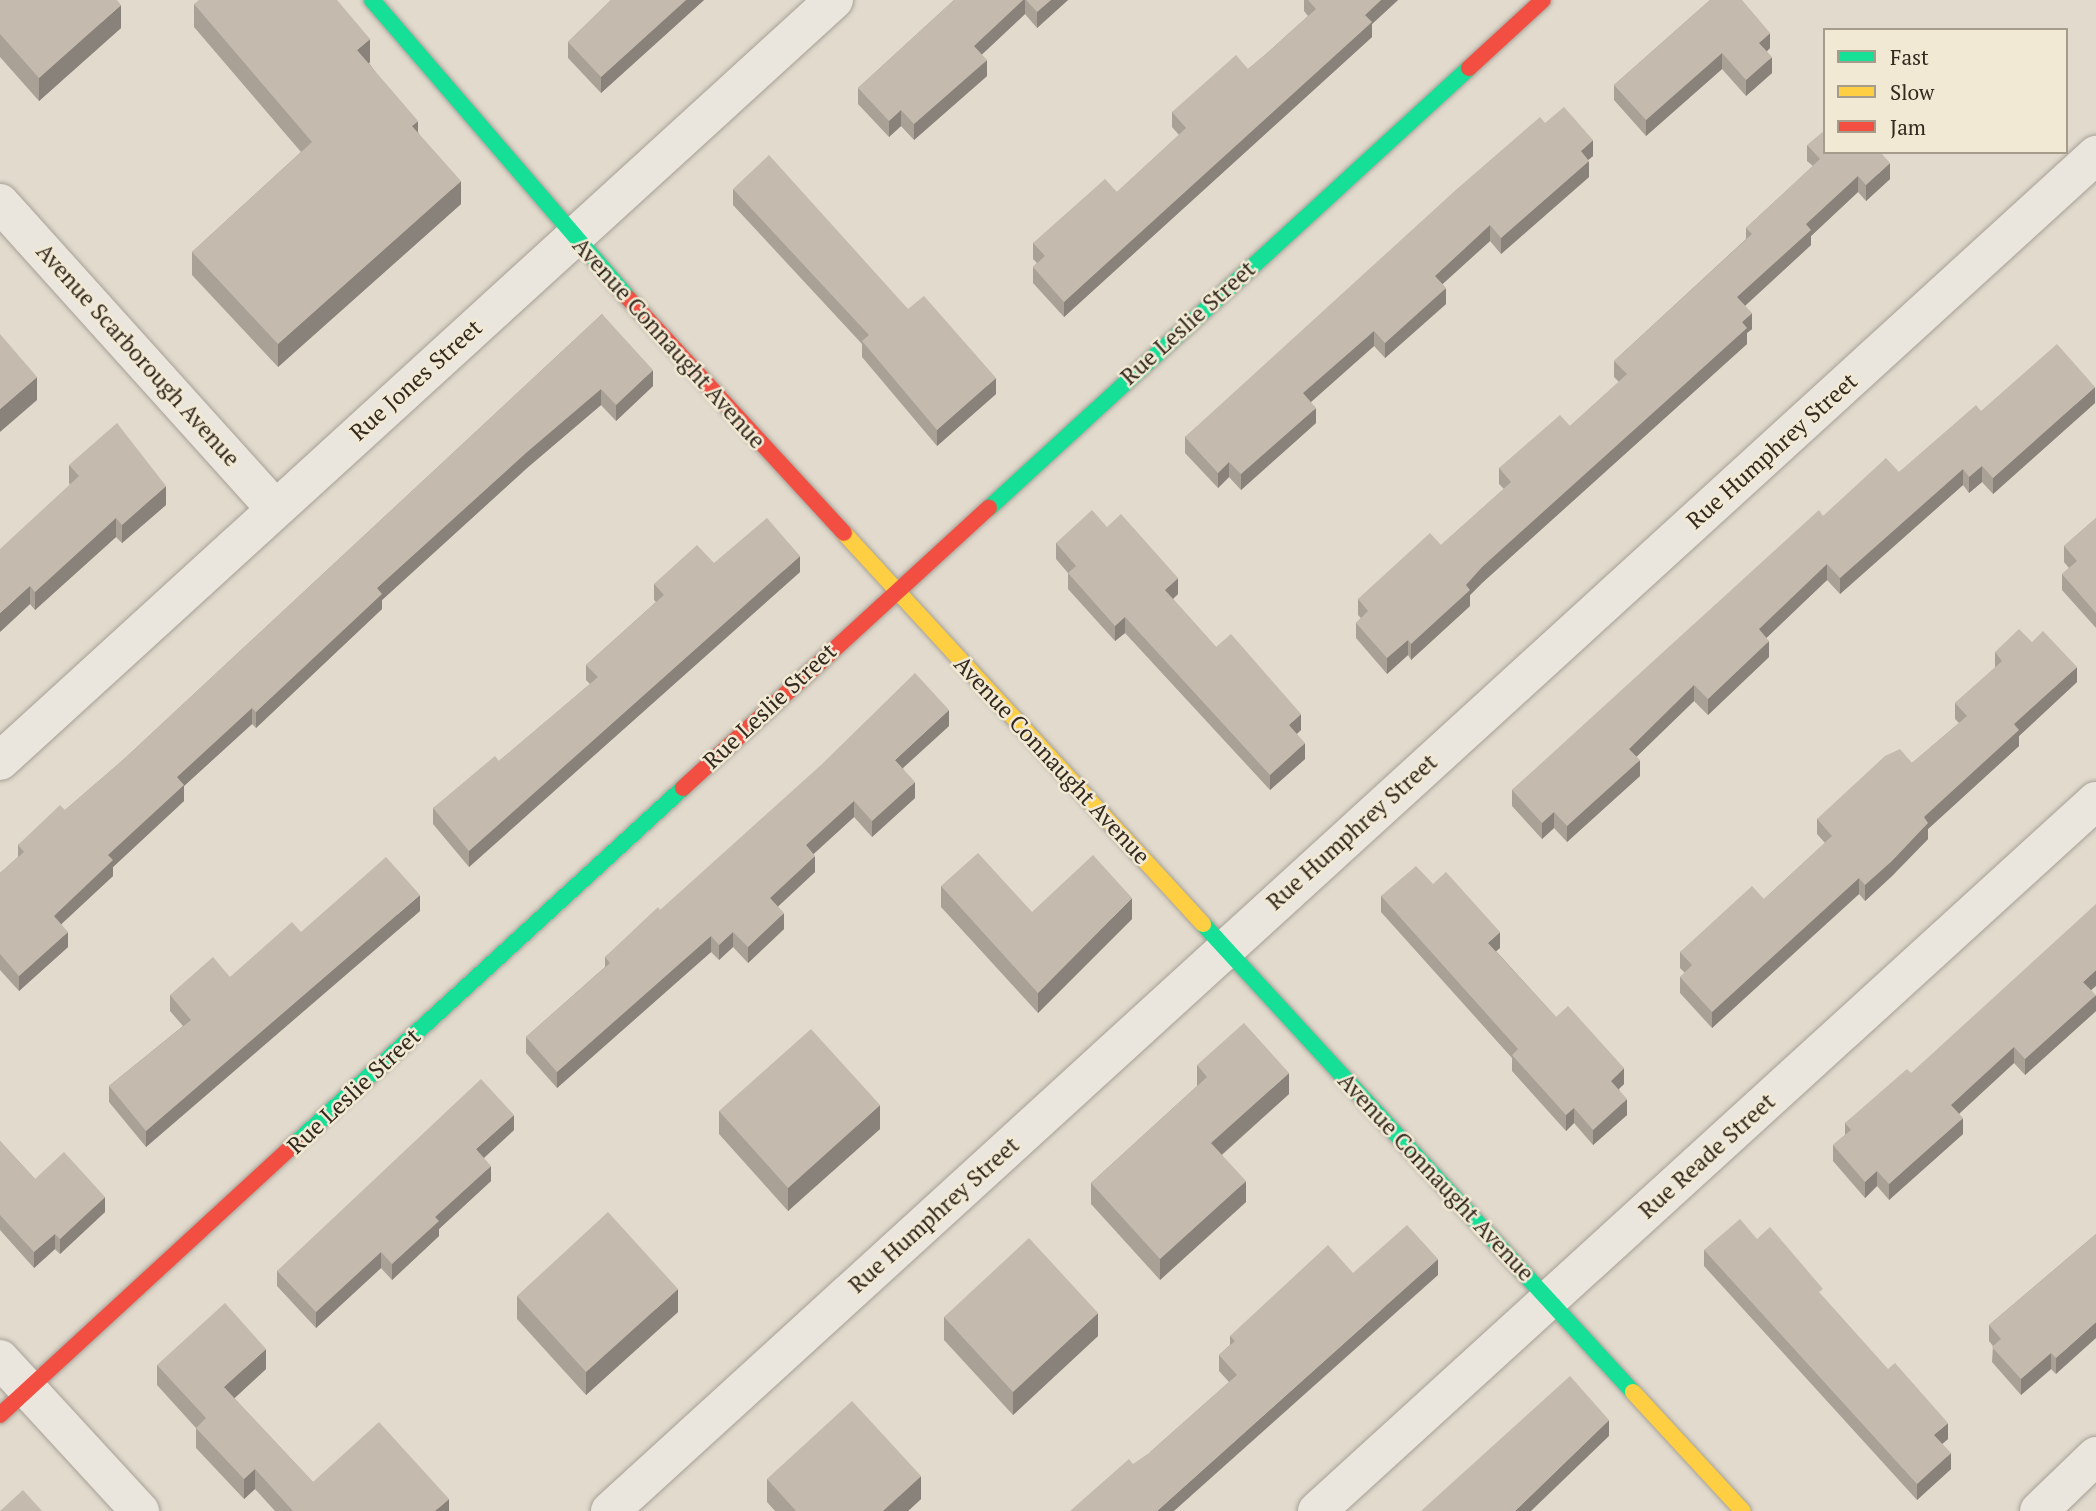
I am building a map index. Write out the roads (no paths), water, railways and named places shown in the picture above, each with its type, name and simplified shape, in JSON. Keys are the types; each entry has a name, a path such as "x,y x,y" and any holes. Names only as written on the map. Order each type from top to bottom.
{"street":[{"name":"Avenue Connaught Avenue","path":"372,0 574,240 1743,1511"},
{"name":"Rue Jones Street","path":"0,761 834,0"},
{"name":"Rue Leslie Street","path":"14,1404 895,590 1543,0"},
{"name":"Rue Humphrey Street","path":"610,1511 2096,155"},
{"name":"Avenue Scarborough Avenue","path":"0,203 275,508"},
{"name":"Rue Reade Street","path":"1317,1511 2096,801"},
{"path":"0,1359 14,1404 140,1511"},
{"path":"2039,1511 2096,1456"}]}
